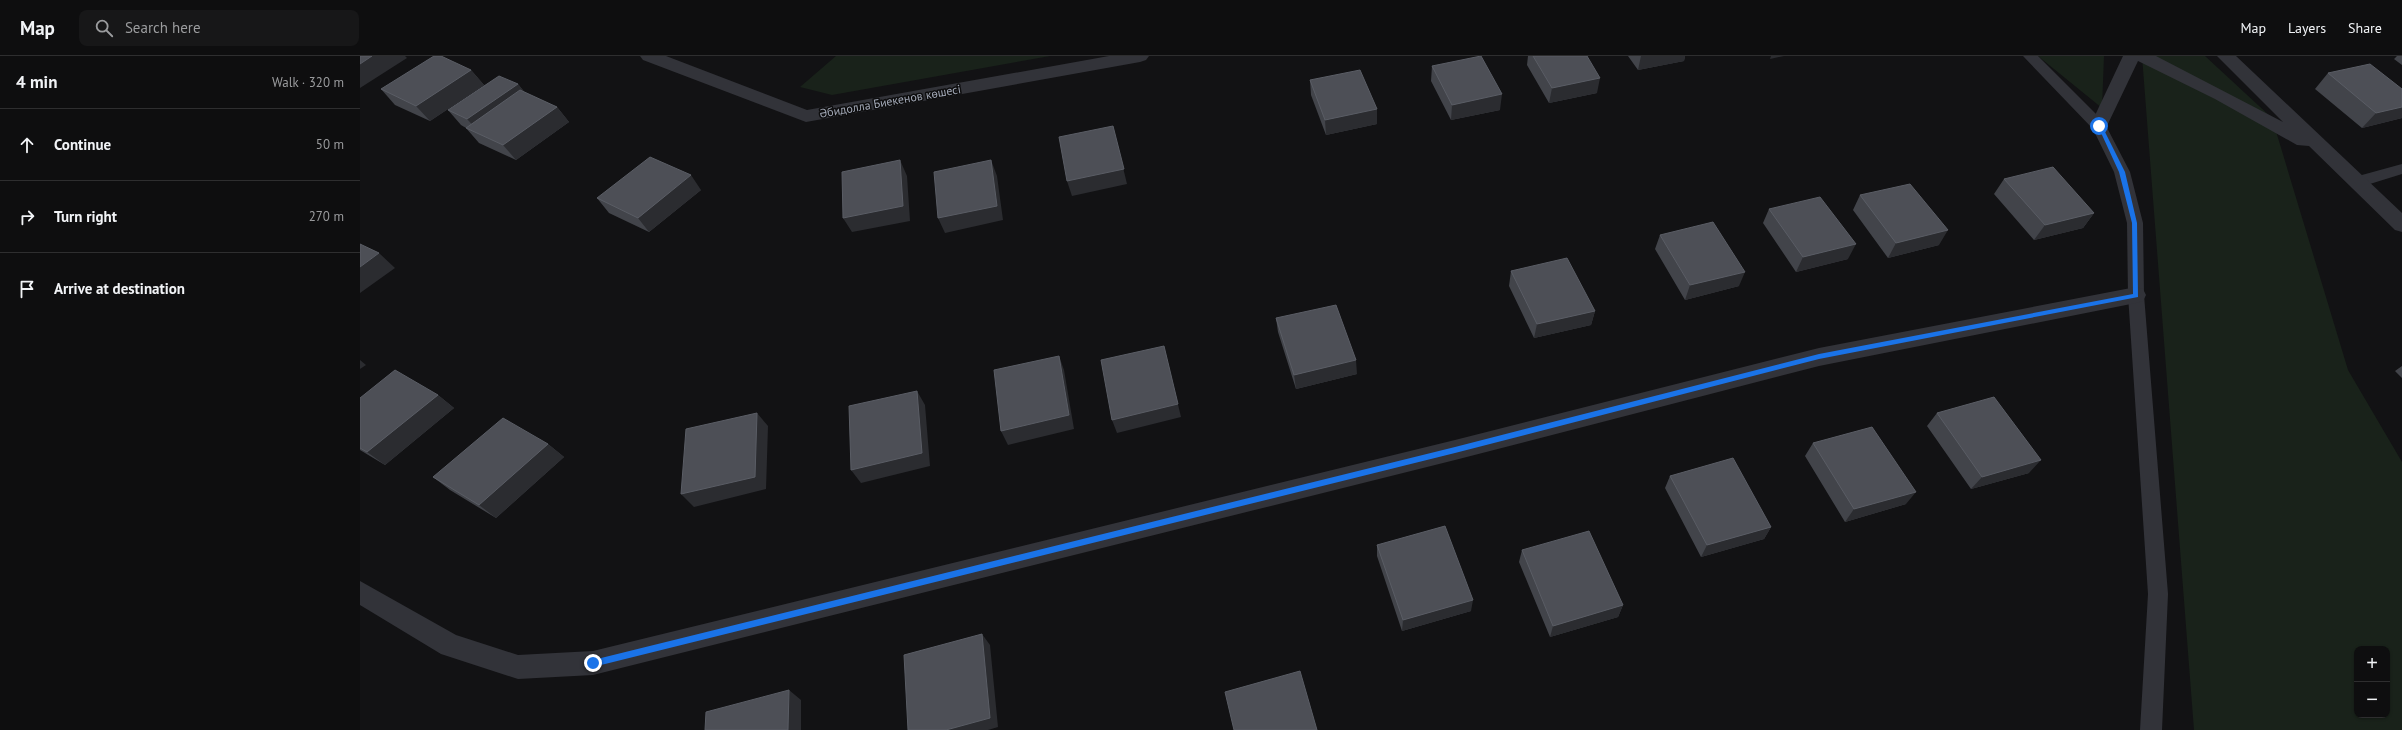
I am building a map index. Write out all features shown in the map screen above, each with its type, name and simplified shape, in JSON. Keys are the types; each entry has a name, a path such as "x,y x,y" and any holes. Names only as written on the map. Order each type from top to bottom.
{"street":[{"name":"Әбидолла Биекенов көшесі","path":"649,56 806,116 1140,56"},
{"path":"2099,126 2132,56"},
{"path":"2142,56 2221,95 2331,157"},
{"path":"2226,56 2402,225"},
{"path":"360,592 450,645 518,667 593,663 1447,452 1819,357 2136,295"}],"lane":[{"path":"2030,56 2099,126 2122,172 2135,223 2136,295 2158,594 2151,730"},
{"path":"2357,182 2402,169"}],"shaded area":[{"path":"836,56 1050,56 832,95 800,87"},
{"path":"2038,56 2104,56 2102,108"},
{"path":"2142,56 2205,56 2272,118 2348,370 2402,462 2402,730 2194,730"}],"building":[{"path":"360,56 372,56 360,64"},
{"path":"434,56 441,56 471,70 416,106 381,89"},
{"path":"1481,56 1502,94 1452,105 1432,66"},
{"path":"1533,56 1587,56 1600,78 1552,88"},
{"path":"2370,64 2402,89 2402,107 2376,113 2328,73"},
{"path":"1360,70 1377,109 1325,120 1310,80"},
{"path":"499,76 518,84 467,119 448,110"},
{"path":"520,90 557,107 503,145 466,128"},
{"path":"1113,126 1124,169 1067,181 1059,137"},
{"path":"650,157 691,175 638,218 597,198"},
{"path":"900,160 903,206 843,218 842,172"},
{"path":"991,160 997,206 938,218 934,172"},
{"path":"2053,167 2094,213 2045,225 2004,179"},
{"path":"1910,184 1948,230 1896,243 1860,195"},
{"path":"1820,197 1856,244 1803,257 1769,209"},
{"path":"1713,222 1745,272 1690,285 1660,235"},
{"path":"360,244 379,253 360,267"},
{"path":"1567,258 1595,311 1537,324 1511,271"},
{"path":"1336,305 1356,360 1294,375 1276,318"},
{"path":"1164,346 1178,404 1112,420 1101,360"},
{"path":"1059,356 1069,415 1001,431 994,370"},
{"path":"395,370 438,395 367,452 360,448 360,398"},
{"path":"917,391 922,453 851,470 849,406"},
{"path":"1994,397 2041,460 1982,477 1937,413"},
{"path":"757,413 755,477 681,494 686,429"},
{"path":"503,418 548,444 479,505 433,477"},
{"path":"1872,427 1916,492 1854,509 1813,443"},
{"path":"1733,458 1771,527 1707,545 1670,476"},
{"path":"1445,526 1473,600 1403,620 1377,545"},
{"path":"1589,531 1623,605 1553,626 1522,550"},
{"path":"982,634 990,718 946,730 908,730 904,655"},
{"path":"1300,671 1317,730 1234,730 1225,692"},
{"path":"789,690 788,730 705,730 706,712"}],"route":[{"path":"593,663 1455,450 1819,357 2136,295 2135,223 2122,172 2099,126"}]}
